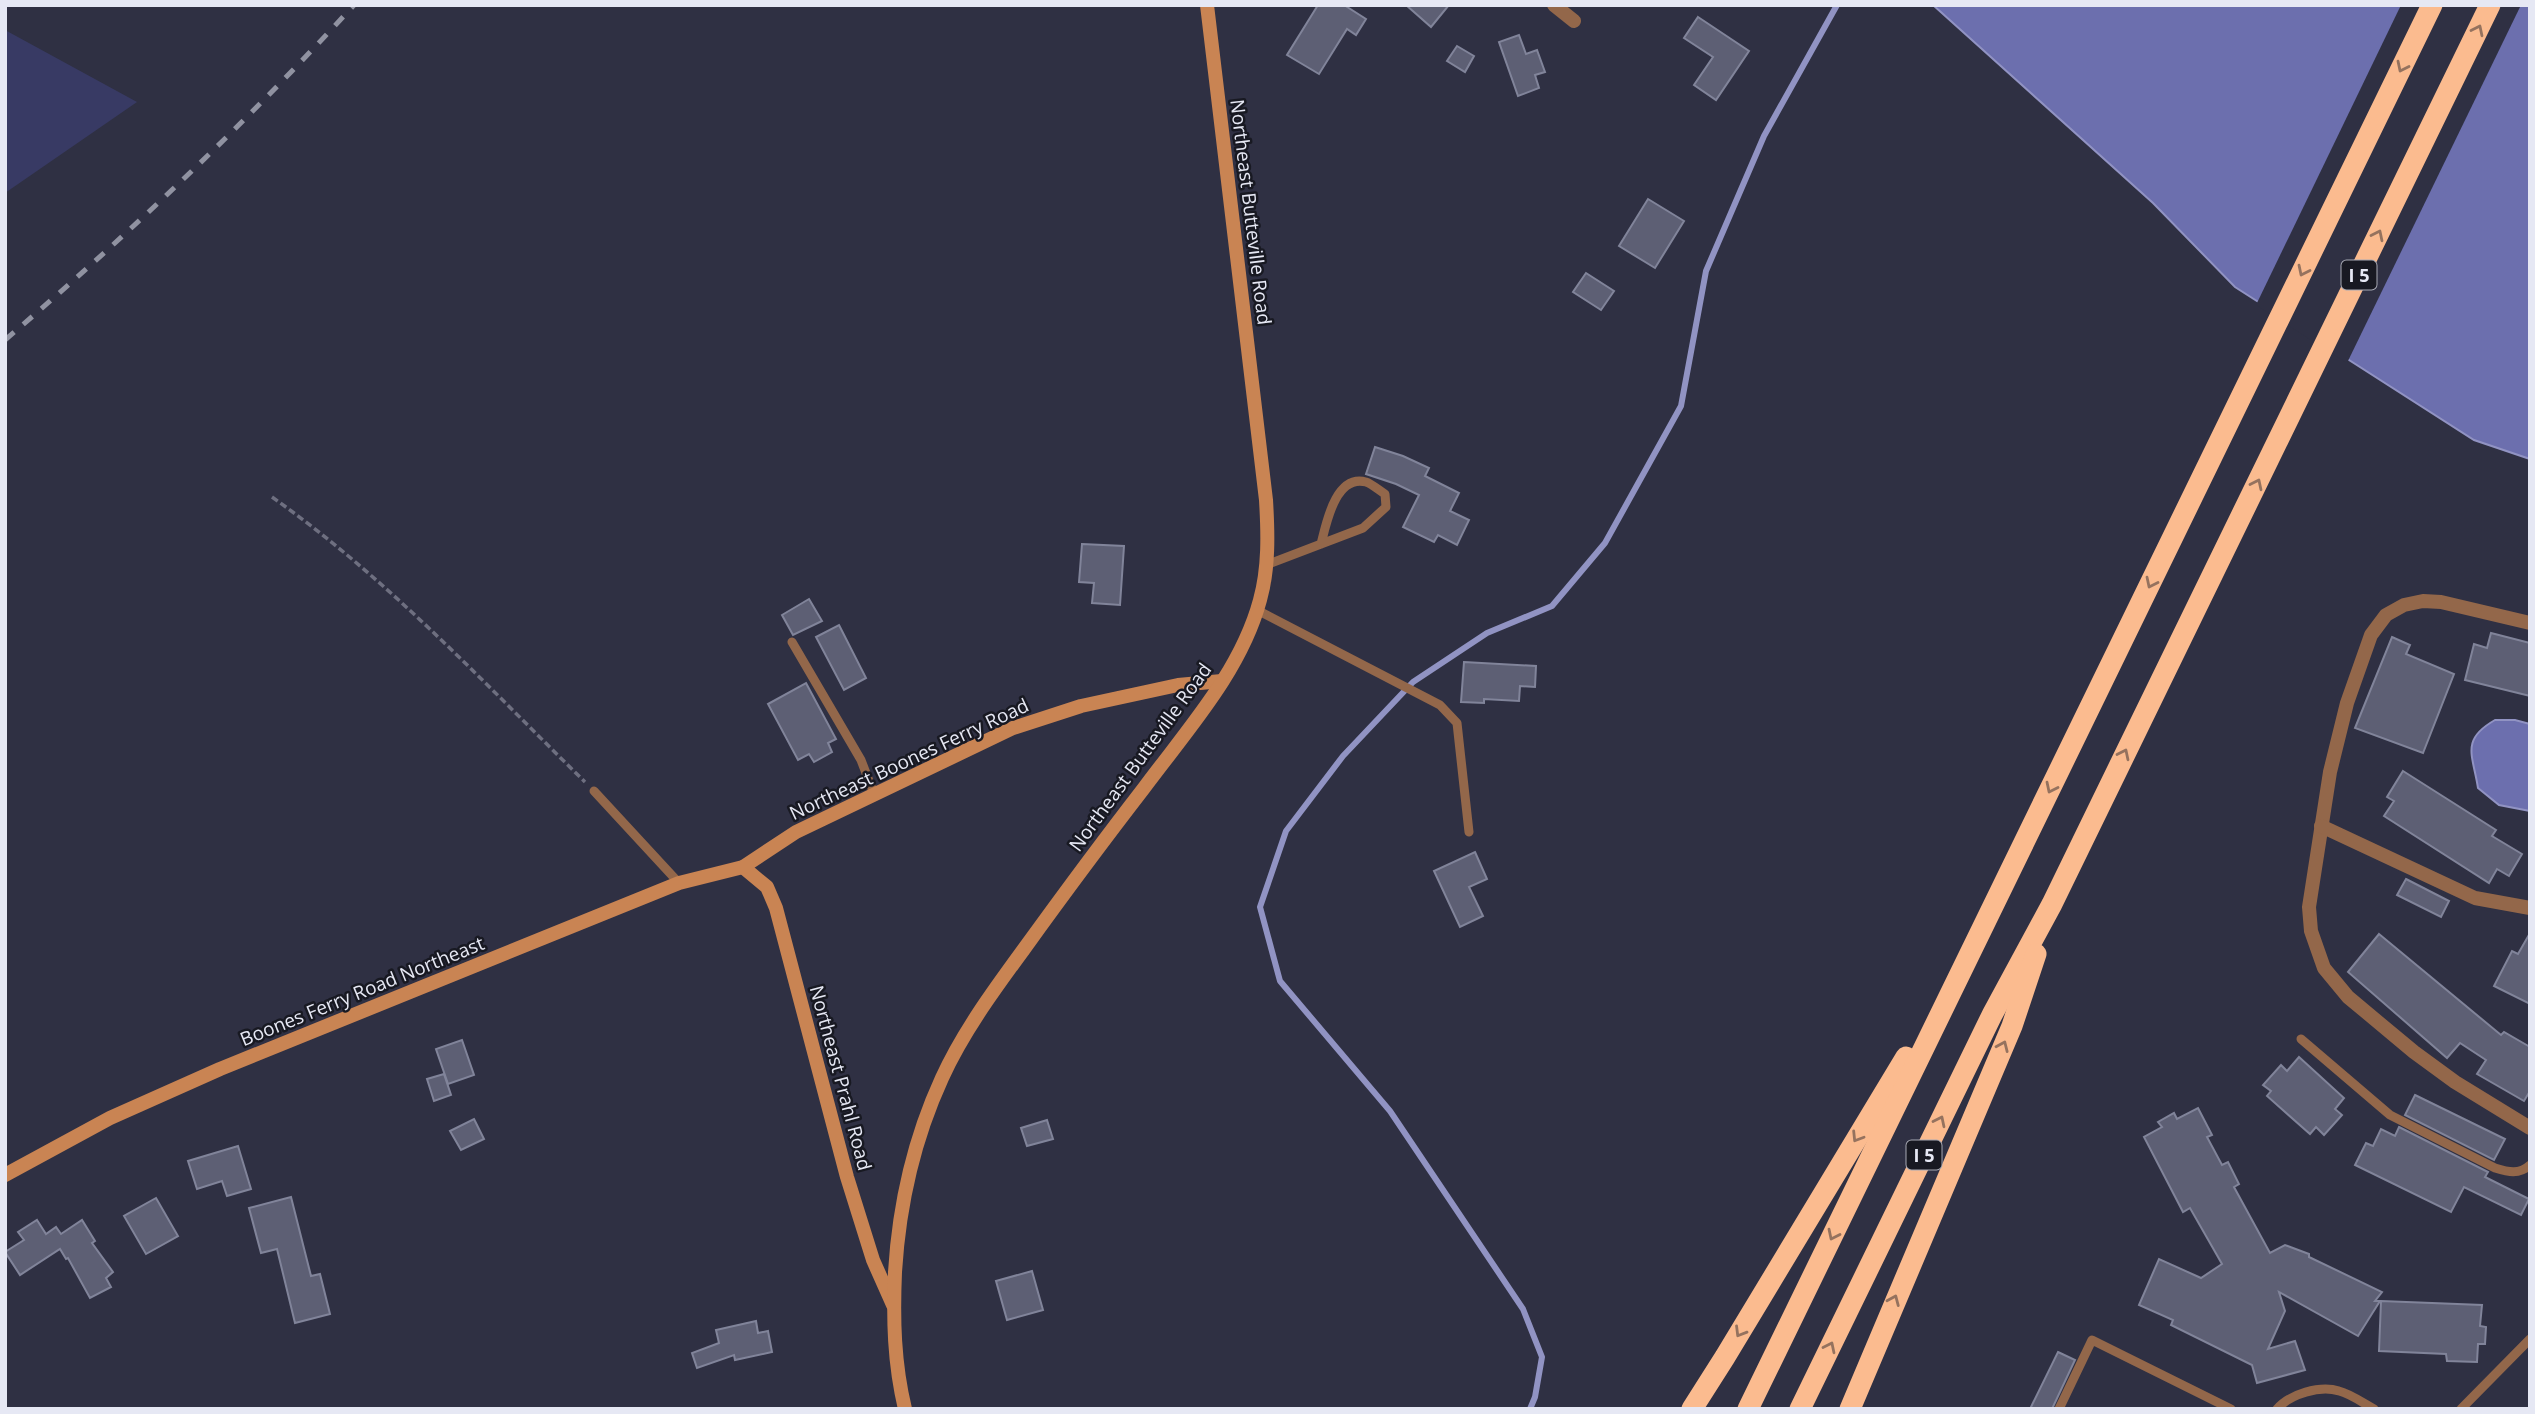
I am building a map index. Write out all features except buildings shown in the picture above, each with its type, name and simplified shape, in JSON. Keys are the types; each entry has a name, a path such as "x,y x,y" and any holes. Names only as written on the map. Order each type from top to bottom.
{"highway":[{"name":"I 5","path":"1748,1409 2432,5"},
{"name":"I 5","path":"1800,1409 1992,1015 2052,904 2490,5"},
{"name":"I 5","path":"1850,1409 2012,1026 2052,904"},
{"name":"I 5","path":"1692,1409 1969,953"}],"street":[{"name":"Northeast Butteville Road","path":"905,1409 895,1348 893,1306 900,1223 913,1156 927,1115 955,1051 992,992 1203,709 1244,643 1257,610 1266,565 1268,531 1263,460 1207,5"},
{"path":"1554,5 1574,21"},
{"path":"2530,623 2441,602 2423,601 2404,605 2386,615 2371,635 2347,703 2330,772 2309,907 2311,931 2324,968 2348,997 2455,1082 2530,1128"},
{"name":"Northeast Boones Ferry Road","path":"743,867 796,832 1013,728 1082,706 1178,685 1222,681"},
{"path":"2321,826 2475,898 2530,908"},
{"name":"Northeast Prahl Road","path":"743,867 767,887 776,908 847,1177 873,1260 893,1306"},
{"name":"Boones Ferry Road Northeast","path":"5,1175 110,1118 220,1069 680,883 743,867"}],"lane":[{"path":"1266,565 1363,528 1386,507 1385,494 1366,482 1357,482 1346,487 1333,501 1321,544"},
{"path":"1257,610 1440,705 1457,723 1469,832"},
{"path":"792,642 861,760 874,794"},
{"path":"594,790 680,883"},
{"path":"2301,1039 2390,1115 2495,1168 2510,1172 2524,1171 2530,1165"},
{"path":"2461,1409 2530,1339"},
{"path":"2059,1409 2092,1340 2231,1409"},
{"path":"2277,1409 2298,1395 2319,1390 2339,1391 2374,1409"}],"path":[{"path":"272,497 321,532 395,594 594,790"}],"shaded area":[{"path":"1933,5 2530,5 2530,459 2474,440 2235,287 2153,203"},
{"path":"5,30 137,102 5,193"},
{"path":"2495,720 2515,720 2530,724 2530,811 2499,805 2478,788 2472,757 2473,742 2484,727"}],"pier":[{"path":"2401,5 2521,5 2347,363 2256,305"}],"waterway":[{"path":"1530,1409 1535,1397 1542,1357 1523,1309 1390,1111 1280,981 1260,907 1286,831 1343,756 1413,682 1487,633 1552,606 1605,543 1681,406 1706,271 1764,136 1837,5"}],"railway":[{"path":"5,340 185,178 271,93 354,5"}]}
